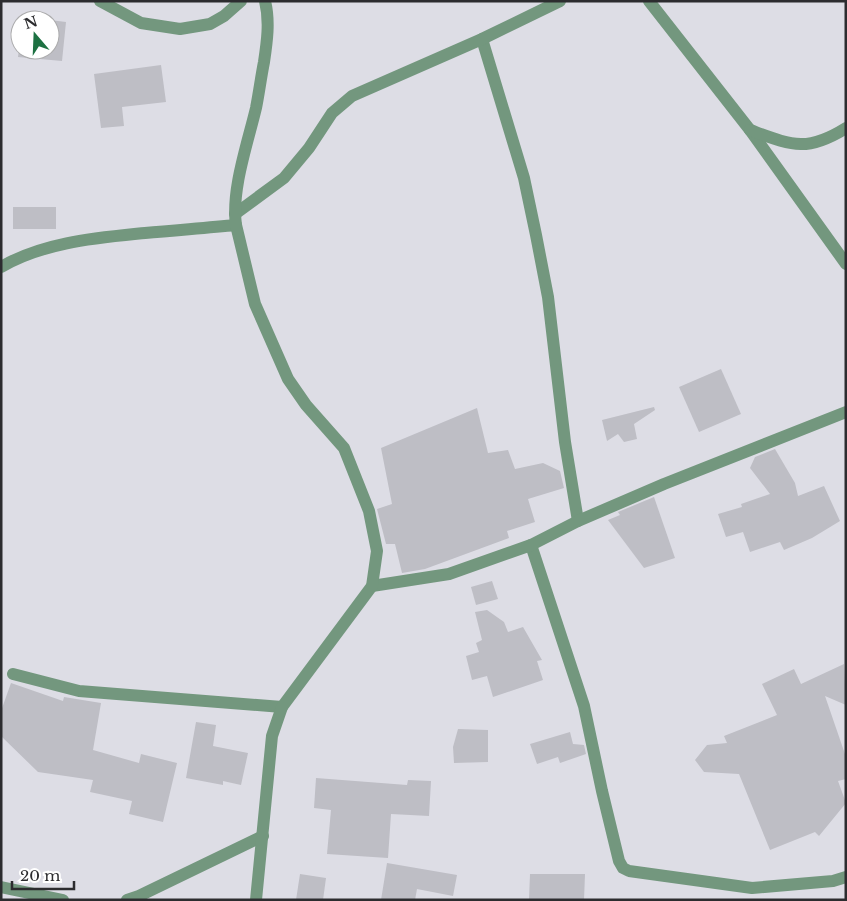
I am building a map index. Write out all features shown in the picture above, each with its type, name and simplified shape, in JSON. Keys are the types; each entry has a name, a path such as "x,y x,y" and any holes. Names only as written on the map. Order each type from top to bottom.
{"street":[{"path":"100,1 141,23 180,29 210,24 224,16 241,1"},
{"path":"256,900 272,736 282,707 372,586 377,551 369,511 344,448 306,405 288,379 254,304 236,220 241,166 256,107 268,38 267,10 264,1"},
{"path":"1,267 13,260 49,246 236,220 284,178 309,148 332,113 352,96 482,39 560,1"},
{"path":"649,1 750,130 846,264"},
{"path":"482,39 524,178 536,235 548,297 565,442 578,521"},
{"path":"750,130 788,144 810,144 831,138 846,128"},
{"path":"372,586 449,574 531,545 578,521 664,484 846,412"},
{"path":"531,545 584,706 602,791 623,868 628,871 752,888 833,881 846,878"},
{"path":"13,674 79,691 282,707"},
{"path":"127,900 263,836"},
{"path":"1,887 62,900"}],"building":[{"path":"60,21 66,22 62,61 51,60 60,60"},
{"path":"161,65 166,102 122,107 124,126 101,128 94,74"},
{"path":"13,207 56,207 56,229 13,229"},
{"path":"721,369 741,414 699,432 679,387"},
{"path":"654,407 655,410 634,424 637,439 624,442 618,434 607,441 602,420"},
{"path":"477,408 488,453 508,450 515,469 543,463 560,471 564,488 528,499 535,522 507,531 509,538 425,569 402,573 395,544 386,544 377,509 392,504 381,448"},
{"path":"775,449 795,483 798,496 824,486 840,521 812,538 784,550 780,542 750,552 743,532 726,537 718,514 742,507 741,504 770,494 750,468 755,457"},
{"path":"654,497 675,558 644,568 608,520 620,515 618,512"},
{"path":"492,581 498,599 476,605 471,587"},
{"path":"487,610 504,622 508,632 523,627 542,660 537,661 543,680 493,697 487,676 472,680 466,656 479,652 476,643 482,640 475,612"},
{"path":"844,664 846,705 825,696 846,757 846,779 838,781 846,803 819,836 815,832 770,850 739,774 704,772 695,760 707,745 727,743 724,736 777,715 762,684 794,669 801,684"},
{"path":"11,683 63,701 64,697 101,703 93,750 139,763 141,754 177,763 163,822 129,814 132,801 90,792 93,780 38,772 1,736 1,711"},
{"path":"196,722 216,725 213,746 248,753 241,785 223,781 223,785 186,778"},
{"path":"458,729 488,730 488,762 454,763 453,747"},
{"path":"570,732 573,744 584,745 586,754 560,763 558,757 537,764 530,744"},
{"path":"316,778 407,785 408,780 431,781 429,816 391,814 388,858 327,854 331,810 314,808"},
{"path":"387,863 457,875 453,896 417,889 415,900 381,900"},
{"path":"300,874 326,878 323,900 296,900"},
{"path":"530,874 585,874 584,900 529,900"}]}
